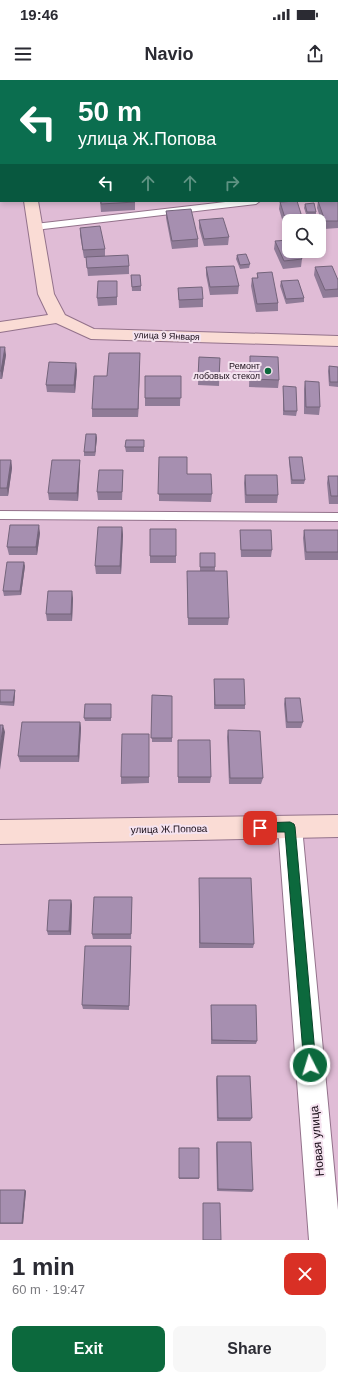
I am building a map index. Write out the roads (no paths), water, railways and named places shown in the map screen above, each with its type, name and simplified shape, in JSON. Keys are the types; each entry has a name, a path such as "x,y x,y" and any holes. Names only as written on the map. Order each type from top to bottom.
{"street":[{"path":"0,327 58,318 46,294 31,202"},
{"name":"улица 9 Января","path":"58,318 91,334 338,341"},
{"name":"улица Ж.Попова","path":"0,832 338,826"},
{"name":"Новая улица","path":"290,827 325,1240"}],"lane":[{"path":"36,226 247,202"},
{"path":"0,515 338,517"}],"place":[{"name":"Ремонт лобовых стекол","path":"268,371"}]}
